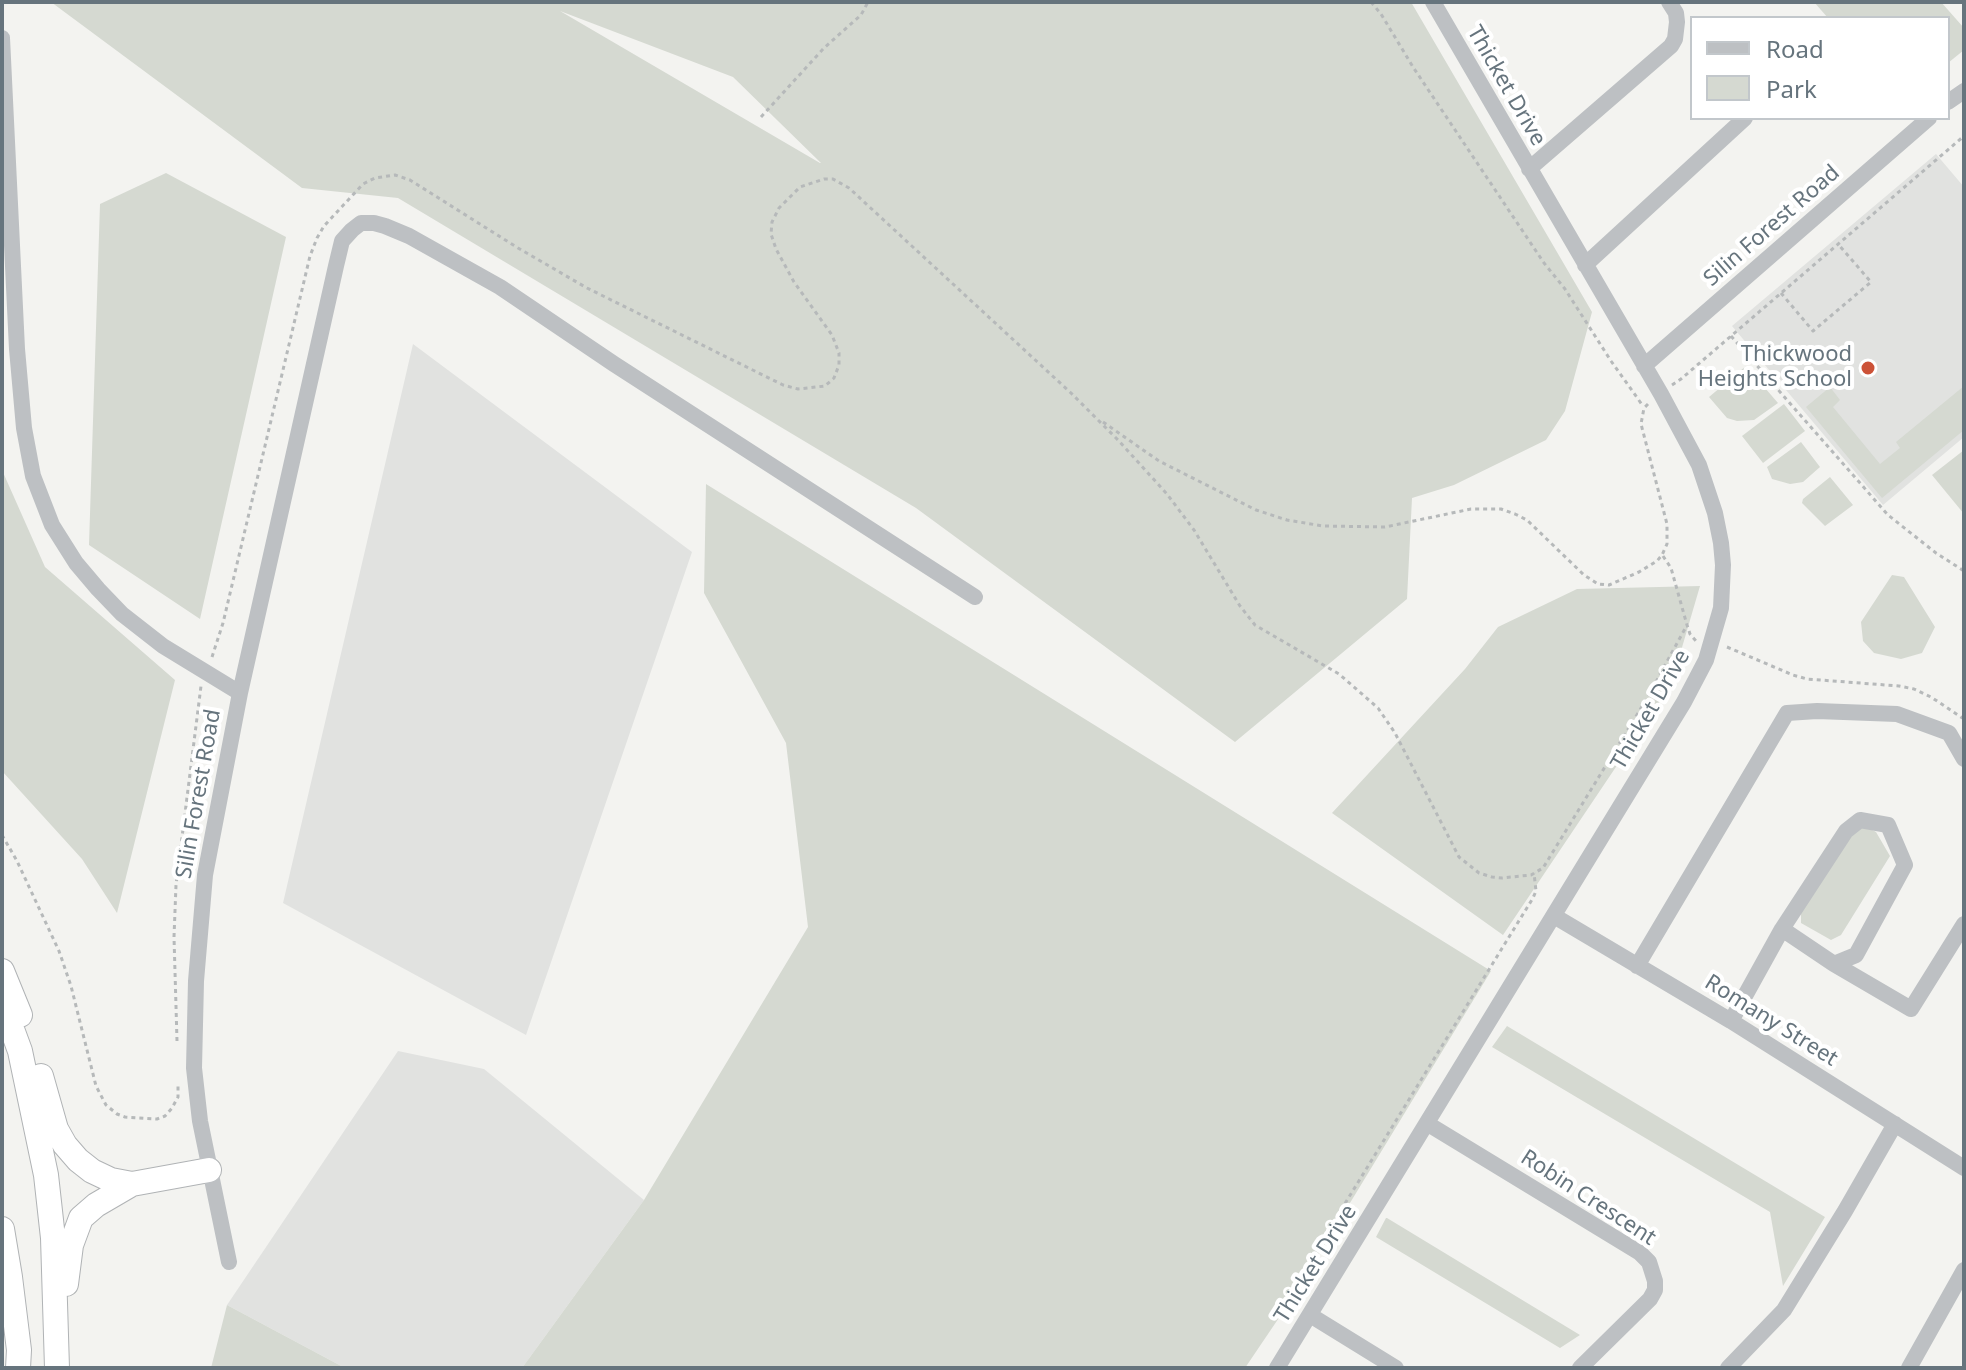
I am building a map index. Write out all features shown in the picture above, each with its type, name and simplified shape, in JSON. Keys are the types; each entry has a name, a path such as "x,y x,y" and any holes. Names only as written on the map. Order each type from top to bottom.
{"highway":[{"path":"2,971 34,1050 56,1129 65,1145 92,1171 111,1180 132,1184"},
{"path":"2,1002 20,1051 46,1175 53,1238 57,1361"},
{"path":"57,1361 71,1245 81,1218 111,1195 132,1184 209,1170"},
{"path":"2,1229 17,1335 18,1368"}],"street":[{"name":"Thicket Drive","path":"1277,1368 1684,702 1706,660 1721,608 1721,543 1715,513 1689,446 1433,2"},
{"path":"1529,169 1671,46 1677,22 1676,13 1669,2"},
{"name":"Silin Forest Road","path":"2,38 17,349 24,428 33,476 52,525 76,563 98,589 122,614 163,646 240,693 205,875 196,981 194,1068 200,1121 229,1262"},
{"path":"1585,265 1743,120"},
{"name":"Silin Forest Road","path":"1644,366 1927,120"},
{"path":"240,693 342,241 361,223 374,223 409,236 500,287 975,597"},
{"path":"1637,966 1787,713 1897,714 1949,733 1964,759"},
{"path":"1731,1021 1782,929 1846,831 1860,820 1888,825 1905,865 1856,955 1834,964"},
{"name":"Romany Street","path":"1554,916 1731,1021 1964,1168"},
{"path":"1782,929 1911,1009 1964,924"},
{"name":"Robin Crescent","path":"1428,1124 1640,1253 1649,1262 1655,1281 1655,1290 1650,1299 1580,1368"},
{"path":"1728,1368 1784,1310 1895,1124"},
{"path":"1909,1368 1964,1270"},
{"path":"1310,1315 1396,1368"}],"path":[{"path":"761,117 824,48 861,15 868,2"},
{"path":"1371,2 1644,408"},
{"path":"1675,383 1964,136"},
{"path":"177,1041 176,885 202,683 223,623 310,256 324,226 363,184 375,178 395,175 410,180 587,288 783,385 798,389 825,386 834,378 839,353 832,335 794,282 776,249 771,234 772,222 779,208 800,187 833,179 849,188 1096,418 1167,494 1255,625 1339,674 1378,708 1395,733 1459,857 1469,866 1492,877 1522,876 1543,868 1646,700 1687,625"},
{"path":"1781,293 1813,331 1871,282 1838,244"},
{"path":"1731,336 1888,515 1964,571"},
{"path":"1096,418 1159,461 1256,510 1287,520 1323,526 1385,527 1471,509 1501,509 1527,520 1584,575 1598,584 1609,585 1657,561 1667,544 1668,534 1641,424 1644,408 1653,400"},
{"path":"1662,555 1671,568 1690,634 1698,642"},
{"path":"1725,646 1807,679 1914,689 1964,719"},
{"path":"2,835 59,951 96,1086 106,1105 125,1117 157,1119 165,1116 178,1097 178,1071"},
{"path":"1286,1320 1317,1249 1533,898 1536,891 1534,873"}],"shaded area":[{"path":"1936,154 1964,187 1964,437 1883,505 1732,326"},
{"path":"413,344 692,552 526,1035 283,903"},
{"path":"398,1051 484,1069 644,1200 522,1368 345,1368 227,1305"}],"green space":[{"path":"51,2 1411,2 1592,312 1565,411 1546,440 1454,485 1412,498 1407,599 1235,742 916,508 398,198 302,188","holes":["560,11 733,77 821,163"]},
{"path":"1814,2 1941,2 1964,28 1964,50 1950,61 1950,16 1826,16"},
{"path":"166,173 286,237 200,619 89,545 100,204"},
{"path":"1746,366 1778,403 1754,420 1737,421 1727,418 1709,397"},
{"path":"1964,386 1964,430 1882,498 1806,407 1830,387 1840,400 1833,407 1880,464 1900,448 1896,442"},
{"path":"1784,404 1805,431 1763,463 1742,436"},
{"path":"1801,442 1820,467 1803,482 1790,484 1772,479 1767,467"},
{"path":"1964,450 1964,514 1932,475"},
{"path":"2,470 45,567 175,680 117,913 82,859 2,771"},
{"path":"1830,477 1853,505 1825,526 1802,503"},
{"path":"706,484 1491,971 1291,1300 1245,1368 522,1368 644,1200 808,927 786,743 704,593"},
{"path":"1892,575 1904,577 1935,627 1922,653 1901,659 1874,653 1863,641 1861,622"},
{"path":"1700,586 1671,685 1503,935 1332,813 1465,669 1498,627 1577,589"},
{"path":"1865,826 1876,832 1890,856 1841,935 1831,940 1801,923 1801,909 1853,831"},
{"path":"1507,1026 1825,1217 1783,1286 1770,1212 1492,1047"},
{"path":"1386,1218 1580,1335 1560,1348 1376,1237"},
{"path":"227,1305 345,1368 211,1368"}],"place":[{"name":"Thickwood Heights School","path":"1868,368"}]}
